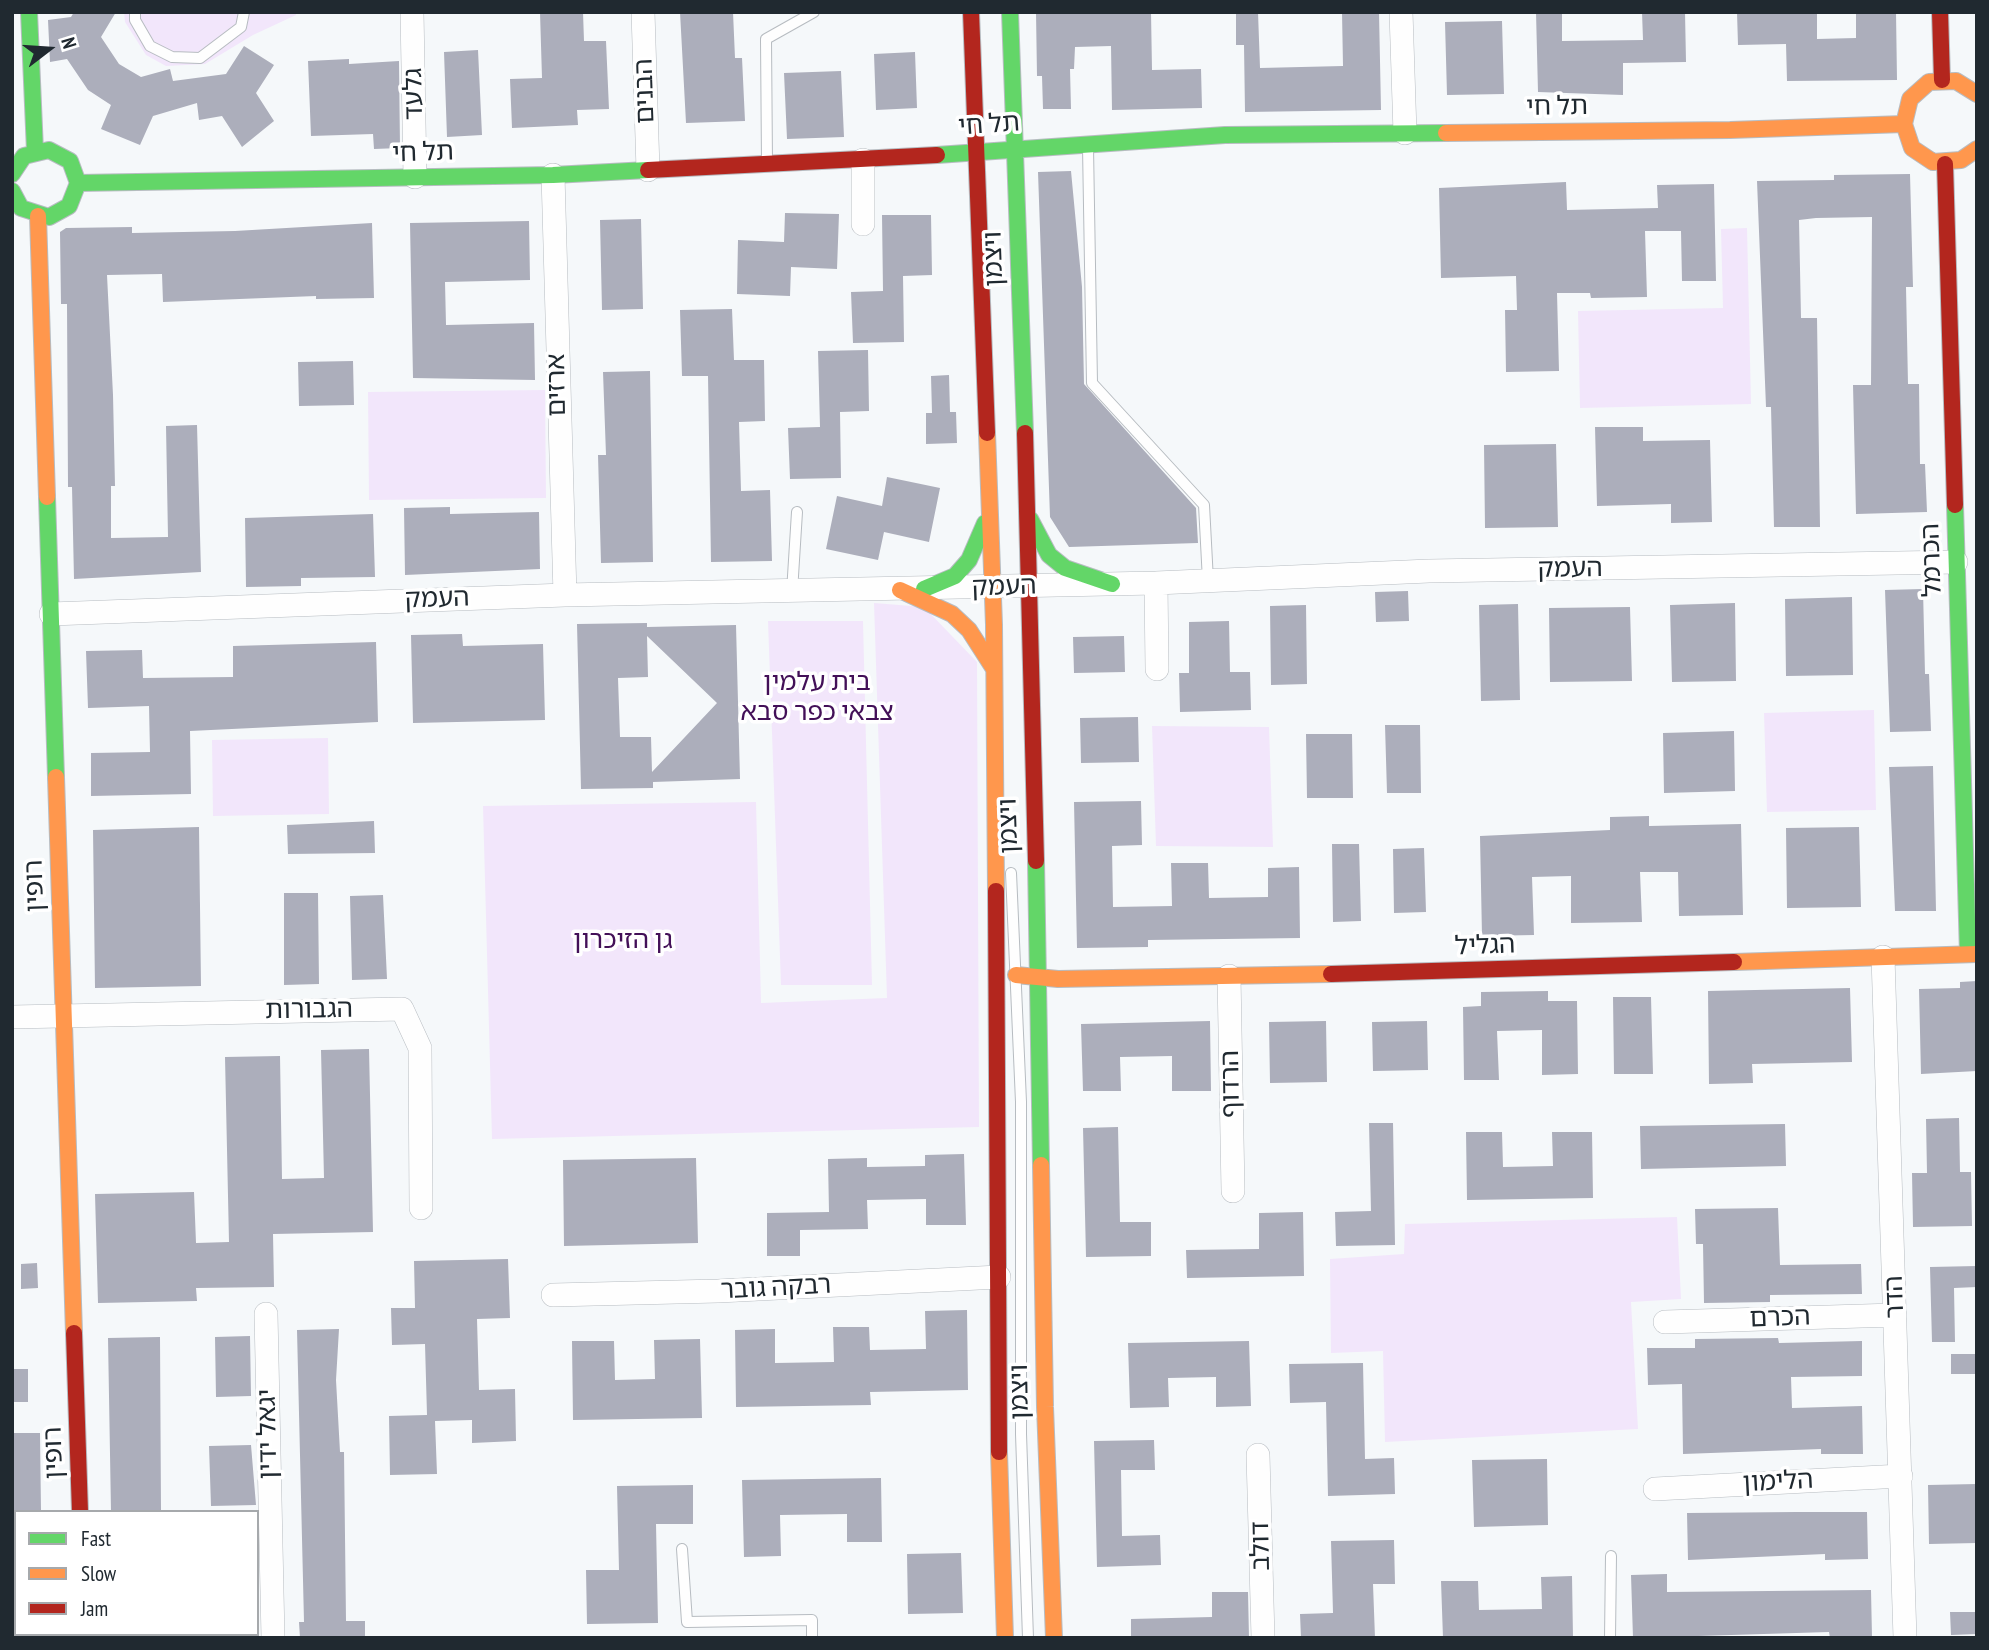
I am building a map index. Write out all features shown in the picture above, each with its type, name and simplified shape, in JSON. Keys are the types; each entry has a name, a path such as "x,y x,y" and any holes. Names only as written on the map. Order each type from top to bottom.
{"street":[{"path":"29,12 35,151"},
{"name":"גלעד","path":"412,12 415,177"},
{"name":"הבנים","path":"643,12 648,170"},
{"name":"ויצמן","path":"971,12 993,587 999,1445 1005,1638"},
{"name":"ויצמן","path":"1010,12 1031,585 1045,1430 1054,1638"},
{"path":"1401,12 1405,133"},
{"path":"1940,12 1942,80"},
{"path":"1977,94 1956,81 1942,80 1918,89 1910,99 1903,124 1912,148 1922,156 1945,164 1961,160 1977,149"},
{"path":"1014,114 1032,129 1062,146"},
{"name":"תל חי","path":"78,183 553,175 904,158 1015,147 1088,145 1225,135 1730,130 1903,124"},
{"path":"12,174 24,156 35,151 49,150 70,161 78,183 76,196 61,213 38,216 21,208 12,191"},
{"path":"904,158 932,163 955,176 968,190 979,218"},
{"path":"863,160 863,224"},
{"name":"הכרמל","path":"1945,164 1956,562 1972,954"},
{"name":"ארזים","path":"553,175 565,595"},
{"name":"רופין","path":"38,216 80,1510"},
{"path":"924,589 955,576 969,560 989,511"},
{"path":"1027,512 1049,555 1065,568 1112,584"},
{"name":"העמק","path":"51,614 565,595 1156,583 1442,570 1956,562"},
{"path":"1156,583 1157,669"},
{"path":"900,590 952,614 969,630 994,669"},
{"name":"הגליל","path":"997,966 1015,975 1037,979 1229,976 1972,954"},
{"name":"הדר","path":"1883,957 1905,1638"},
{"name":"הרדוף","path":"1229,976 1233,1191"},
{"name":"הגבורות","path":"12,1017 401,1009 420,1048 421,1208"},
{"name":"רבקה גובר","path":"553,1295 718,1291 999,1277"},
{"name":"יגאל ידין","path":"266,1314 273,1638"},
{"name":"הכרם","path":"1665,1322 1895,1315"},
{"name":"דולב","path":"1258,1455 1263,1638"},
{"name":"הלימון","path":"1655,1489 1901,1476"}],"lane":[{"path":"135,12 135,20 150,46 172,57 200,58 241,27 244,12"},
{"path":"767,165 766,39 814,12"},
{"path":"1088,145 1092,383 1204,505 1208,581"},
{"path":"792,592 797,512"},
{"path":"995,777 1007,848"},
{"path":"1010,861 1021,1102 1021,1433 1028,1638"},
{"path":"1021,1102 1037,979"},
{"path":"682,1549 687,1622 812,1620 812,1638"},
{"path":"1611,1556 1611,1638"}],"green space":[{"path":"124,12 296,12 296,15 253,35 205,64 166,66 146,55 125,22"},
{"path":"1747,228 1751,404 1580,408 1578,311 1723,308 1721,229"},
{"path":"545,390 546,498 369,500 368,392"},
{"name":"גן הזיכרון","path":"874,603 924,607 977,662 979,1127 492,1139 483,806 756,802 761,1003 887,998"},
{"name":"בית עלמין צבאי כפר סבא","path":"768,621 863,621 872,985 781,985"},
{"path":"1874,710 1876,810 1767,812 1764,713"},
{"path":"1152,726 1269,727 1273,847 1156,846"},
{"path":"328,738 329,814 213,816 212,740"},
{"path":"1677,1217 1681,1299 1631,1302 1638,1429 1385,1442 1383,1351 1331,1353 1330,1259 1404,1254 1405,1224"}],"building":[{"path":"74,12 116,12 101,37 119,64 141,77 170,69 173,81 226,74 244,46 274,65 256,93 274,121 242,147 222,116 199,120 197,103 153,116 140,145 101,129 111,105 88,90 67,59 50,62 48,20 71,17"},
{"path":"540,12 583,12 584,41 606,41 609,109 577,110 578,125 512,128 510,79 542,78"},
{"path":"680,12 733,12 735,58 742,58 745,121 686,123"},
{"path":"1036,12 1151,12 1152,70 1201,69 1202,108 1112,110 1111,46 1075,47 1074,69 1070,69 1071,109 1043,109 1042,76 1037,76"},
{"path":"1236,12 1258,12 1260,68 1343,66 1342,12 1379,12 1381,110 1245,112 1244,45 1236,45"},
{"path":"1536,12 1562,12 1562,41 1643,40 1642,12 1685,12 1686,62 1623,63 1623,95 1538,92"},
{"path":"1737,12 1817,12 1817,39 1856,38 1856,12 1896,12 1897,80 1787,81 1786,44 1738,45"},
{"path":"1502,21 1504,94 1447,95 1445,22"},
{"path":"478,50 482,135 447,137 444,52"},
{"path":"915,52 917,108 876,110 874,54"},
{"path":"349,59 349,64 399,61 400,148 374,149 373,134 311,136 308,61"},
{"path":"841,71 844,137 787,139 784,73"},
{"path":"1071,171 1082,287 1084,384 1196,508 1198,543 1069,547 1050,517 1038,172"},
{"path":"1910,174 1913,287 1906,287 1908,384 1919,384 1920,464 1925,464 1927,512 1856,514 1853,385 1871,385 1872,217 1816,218 1799,220 1801,318 1817,318 1820,527 1774,527 1771,407 1766,407 1757,181 1834,180 1834,175"},
{"path":"1566,182 1567,210 1658,208 1657,185 1714,184 1716,281 1682,281 1681,231 1645,231 1647,297 1591,298 1590,293 1557,293 1559,371 1506,372 1505,310 1517,310 1516,276 1441,278 1439,188"},
{"path":"785,213 839,214 837,269 791,267 790,296 737,294 738,240 784,242"},
{"path":"882,215 931,215 932,275 903,276 904,342 853,343 851,292 883,291"},
{"path":"641,219 643,309 602,310 600,220"},
{"path":"529,221 530,280 445,282 446,325 534,323 535,380 413,378 410,223"},
{"path":"372,223 374,298 316,299 316,296 163,302 162,274 107,275 115,486 111,486 111,538 168,537 166,426 197,425 201,572 74,579 72,487 68,487 67,304 61,304 60,232 66,228 132,227 132,233 235,231"},
{"path":"732,309 734,360 764,360 765,421 739,422 741,491 770,490 772,561 711,562 708,376 682,376 680,310"},
{"path":"868,350 869,411 840,412 841,478 790,479 788,428 820,427 818,351"},
{"path":"353,361 354,405 299,406 298,362"},
{"path":"650,371 653,562 601,563 598,455 606,455 603,372"},
{"path":"949,375 950,412 956,412 957,443 926,444 926,413 932,413 931,376"},
{"path":"1595,427 1643,427 1643,441 1710,440 1712,522 1671,523 1671,504 1597,506"},
{"path":"1556,444 1558,527 1485,528 1484,445"},
{"path":"887,477 940,488 929,542 884,532 878,560 826,549 837,496 882,506"},
{"path":"450,507 450,514 539,512 540,569 405,575 404,508"},
{"path":"373,514 375,577 301,578 301,586 246,587 245,518"},
{"path":"1923,589 1925,674 1929,674 1931,731 1890,732 1885,590"},
{"path":"1408,591 1409,621 1376,622 1375,592"},
{"path":"1852,597 1853,675 1786,676 1785,599"},
{"path":"1735,603 1736,681 1672,682 1670,605"},
{"path":"1518,604 1520,700 1481,701 1479,605"},
{"path":"1306,605 1307,684 1271,685 1270,606"},
{"path":"1630,607 1632,681 1550,682 1549,608"},
{"path":"1229,621 1230,672 1250,672 1251,710 1180,712 1179,673 1189,673 1189,622"},
{"path":"647,623 647,627 736,625 740,779 653,782 653,788 581,789 577,624","holes":["647,636 717,703 652,772 651,737 620,737 618,678 648,677"]},
{"path":"462,634 463,646 543,644 545,720 413,723 411,635"},
{"path":"1124,636 1125,672 1074,673 1073,637"},
{"path":"376,642 378,722 190,731 191,794 91,796 91,753 150,752 149,706 88,708 86,651 142,650 143,678 233,677 233,646"},
{"path":"1138,717 1139,762 1081,763 1080,718"},
{"path":"1385,725 1420,725 1421,793 1387,793"},
{"path":"1734,731 1735,791 1664,793 1663,733"},
{"path":"1306,734 1352,734 1353,798 1307,798"},
{"path":"1933,766 1936,911 1895,911 1889,767"},
{"path":"1141,801 1142,845 1112,846 1113,907 1172,906 1171,863 1208,863 1209,898 1268,897 1268,868 1299,867 1300,938 1148,940 1148,947 1077,948 1074,802"},
{"path":"1649,816 1649,826 1741,824 1743,915 1679,916 1678,872 1640,872 1642,922 1571,923 1571,876 1532,877 1534,935 1482,936 1480,836 1610,830 1610,817"},
{"path":"374,821 375,853 288,854 287,825"},
{"path":"199,827 201,986 95,988 93,830"},
{"path":"1859,827 1861,907 1787,908 1786,828"},
{"path":"1332,844 1359,844 1361,921 1333,922"},
{"path":"1424,848 1426,912 1394,913 1393,849"},
{"path":"284,893 318,893 319,984 284,985"},
{"path":"383,895 387,979 352,980 350,896"},
{"path":"1977,981 1977,1071 1921,1074 1919,989 1960,988 1960,982"},
{"path":"1850,988 1852,1062 1752,1064 1753,1083 1709,1084 1708,991"},
{"path":"1548,991 1548,1001 1577,1001 1578,1074 1542,1075 1542,1030 1497,1031 1499,1080 1464,1080 1463,1007 1481,1006 1481,992"},
{"path":"1613,997 1651,997 1653,1074 1614,1074"},
{"path":"1210,1021 1211,1091 1172,1091 1172,1056 1120,1057 1121,1091 1083,1091 1081,1024"},
{"path":"1326,1021 1327,1082 1270,1083 1269,1022"},
{"path":"1427,1021 1428,1070 1373,1071 1372,1022"},
{"path":"369,1049 373,1232 273,1234 274,1287 196,1288 197,1301 98,1303 95,1194 194,1192 196,1243 229,1242 225,1057 280,1056 282,1179 324,1178 321,1050"},
{"path":"1959,1118 1960,1172 1971,1172 1972,1226 1913,1227 1912,1173 1927,1173 1926,1119"},
{"path":"1369,1123 1393,1123 1395,1245 1336,1246 1335,1212 1371,1211"},
{"path":"1785,1124 1786,1166 1641,1169 1640,1126"},
{"path":"1118,1127 1120,1222 1151,1222 1151,1256 1086,1257 1083,1128"},
{"path":"1466,1132 1502,1132 1503,1167 1553,1166 1552,1132 1592,1132 1593,1198 1467,1200"},
{"path":"964,1154 966,1225 926,1225 926,1199 867,1200 868,1229 800,1230 800,1256 767,1256 767,1213 829,1212 828,1159 867,1158 867,1167 925,1166 925,1155"},
{"path":"696,1158 698,1243 564,1246 563,1160"},
{"path":"1778,1208 1780,1265 1861,1264 1862,1294 1770,1295 1770,1302 1704,1303 1703,1244 1696,1244 1695,1209"},
{"path":"1303,1212 1304,1276 1187,1278 1186,1250 1259,1249 1259,1213"},
{"path":"508,1259 510,1318 477,1319 479,1390 515,1389 516,1441 472,1443 472,1420 435,1421 437,1474 390,1475 389,1416 427,1415 425,1344 392,1345 391,1308 415,1308 414,1261"},
{"path":"37,1263 38,1288 21,1289 21,1264"},
{"path":"1977,1266 1977,1287 1954,1288 1955,1342 1932,1342 1930,1267"},
{"path":"967,1310 968,1390 870,1392 871,1405 736,1407 735,1330 775,1329 775,1363 834,1362 833,1327 869,1327 870,1350 926,1349 925,1311"},
{"path":"339,1329 336,1380 340,1452 344,1452 346,1621 365,1621 365,1638 300,1638 299,1622 304,1622 297,1330"},
{"path":"250,1336 251,1396 216,1397 215,1337"},
{"path":"160,1337 161,1510 111,1510 108,1338"},
{"path":"1778,1338 1779,1343 1862,1341 1862,1376 1791,1377 1792,1408 1862,1406 1863,1454 1821,1454 1821,1449 1683,1454 1682,1384 1648,1385 1647,1348 1695,1348 1695,1339"},
{"path":"700,1339 702,1418 573,1420 572,1341 614,1341 615,1380 655,1379 654,1340"},
{"path":"1249,1341 1251,1406 1216,1407 1216,1377 1168,1378 1169,1407 1130,1408 1128,1343"},
{"path":"1951,1354 1977,1354 1977,1374 1951,1374"},
{"path":"1363,1363 1365,1459 1394,1458 1395,1494 1328,1496 1326,1402 1290,1403 1289,1364"},
{"path":"12,1369 28,1369 28,1402 12,1402"},
{"path":"12,1433 40,1433 41,1510 12,1512"},
{"path":"1154,1440 1155,1470 1121,1470 1122,1536 1160,1535 1161,1565 1097,1567 1094,1441"},
{"path":"251,1445 256,1505 211,1506 209,1446"},
{"path":"1547,1459 1548,1525 1474,1527 1472,1460"},
{"path":"881,1478 882,1542 847,1542 847,1514 780,1515 781,1556 744,1557 742,1480"},
{"path":"1977,1484 1977,1543 1929,1544 1928,1485"},
{"path":"693,1485 693,1524 656,1524 658,1623 587,1624 586,1570 619,1570 617,1486"},
{"path":"1867,1512 1868,1559 1825,1560 1825,1554 1688,1560 1687,1513"},
{"path":"1394,1540 1395,1584 1373,1584 1375,1638 1301,1638 1300,1614 1333,1613 1331,1541"},
{"path":"961,1553 963,1613 908,1614 907,1554"},
{"path":"1667,1574 1667,1592 1871,1590 1872,1637 1830,1638 1829,1632 1633,1638 1631,1575"},
{"path":"1572,1576 1573,1638 1443,1638 1441,1581 1478,1581 1479,1610 1542,1609 1541,1577"},
{"path":"1212,1592 1248,1592 1249,1638 1131,1638 1131,1619 1212,1617"},
{"path":"1950,1612 1977,1612 1977,1634 1951,1635"}],"traffic: fast":[{"path":"29,12 35,151"},
{"path":"1010,12 1025,433"},
{"path":"937,155 1225,135 1446,133"},
{"path":"12,174 24,156 49,150 70,161 78,183 69,206 49,217 21,208 12,191"},
{"path":"78,183 553,175 648,170"},
{"path":"47,497 56,777"},
{"path":"1955,505 1968,954"},
{"path":"1030,519 1049,555 1065,568 1112,584"},
{"path":"924,589 955,576 969,560 985,523"},
{"path":"1036,861 1041,1165"}],"traffic: slow":[{"path":"1977,94 1956,81 1929,82 1910,99 1904,124 1912,148 1933,162 1961,160 1977,149"},
{"path":"1446,133 1730,130 1904,124"},
{"path":"38,216 47,497"},
{"path":"987,433 994,625 996,891"},
{"path":"900,590 952,614 969,630 994,669"},
{"path":"56,777 74,1333"},
{"path":"1734,962 1977,954"},
{"path":"1016,975 1058,979 1331,974"},
{"path":"1041,1165 1045,1407 1054,1638"},
{"path":"999,1452 1005,1638"}],"traffic: jam":[{"path":"971,12 987,433"},
{"path":"1940,12 1942,80"},
{"path":"648,170 937,155"},
{"path":"1945,164 1955,505"},
{"path":"1025,433 1036,861"},
{"path":"996,891 999,1452"},
{"path":"1331,974 1734,962"},
{"path":"74,1333 80,1510"}]}
